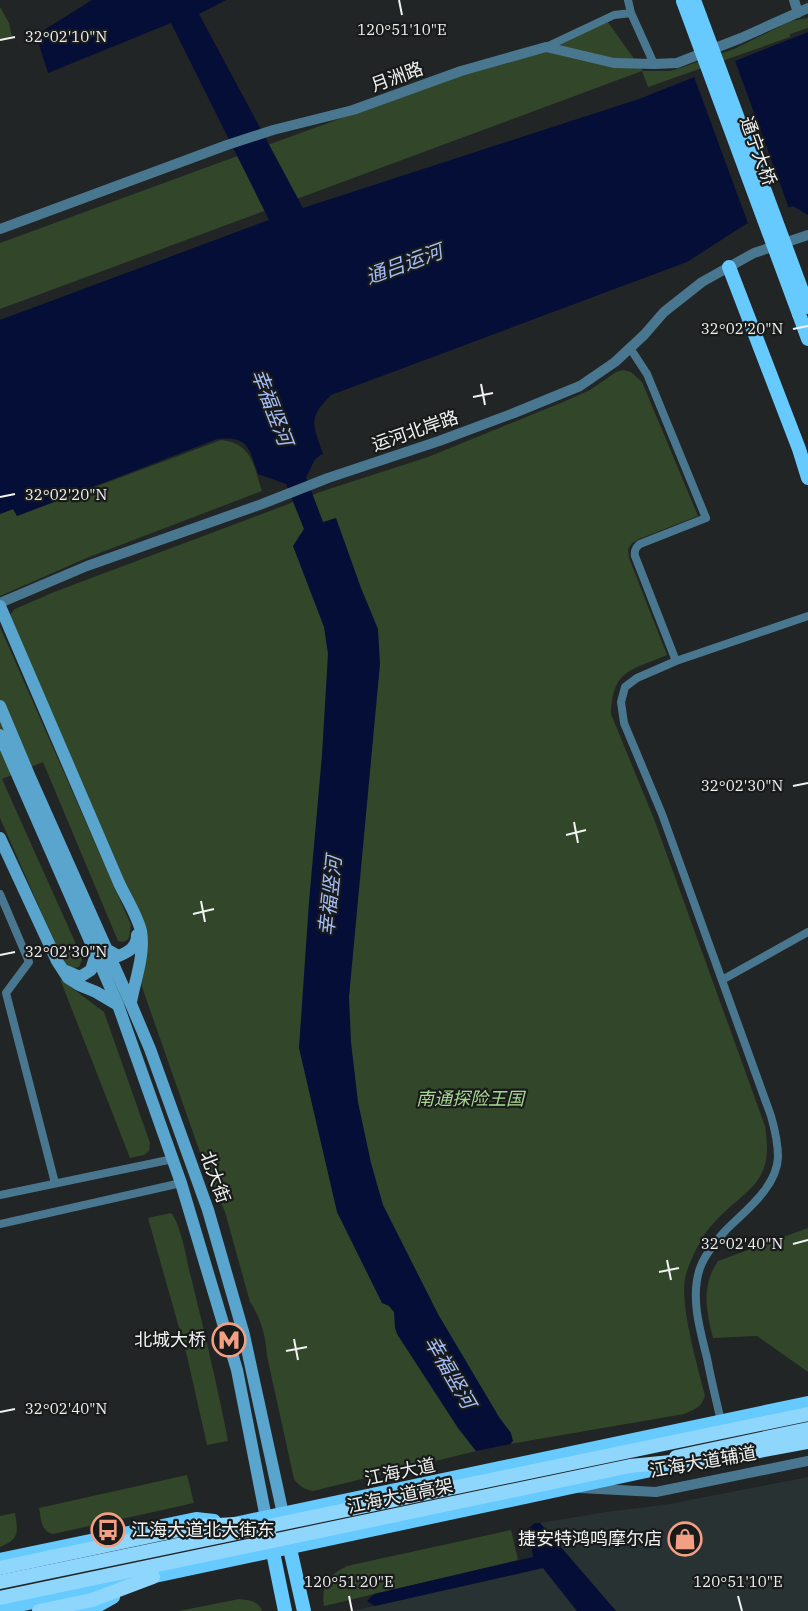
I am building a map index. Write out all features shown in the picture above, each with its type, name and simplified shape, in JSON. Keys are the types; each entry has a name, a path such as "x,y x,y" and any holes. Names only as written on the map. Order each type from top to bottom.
{"highway":[{"name":"江海大道高架","path":"0,1582 808,1414"},
{"name":"江海大道高架","path":"0,1598 808,1429"},
{"path":"630,1466 732,1456 808,1439"},
{"path":"0,1568 198,1526 237,1524"},
{"path":"39,1611 93,1604 153,1576"}],"main road":[{"name":"通宁大桥","path":"687,0 803,310 808,339"},
{"path":"729,267 808,478"},
{"path":"0,604 141,932 141,956 131,1004"},
{"path":"0,706 24,777"},
{"path":"0,735 24,777"},
{"name":"北大街","path":"24,777 101,951 131,1004 150,1049 208,1210 244,1335 303,1611"},
{"path":"0,838 62,970 68,978 79,985 118,1005"},
{"path":"62,970 80,977 91,970 101,951 118,956 130,952 137,940 136,918"},
{"name":"北大街","path":"101,951 181,1183 237,1370 285,1611"},
{"name":"江海大道","path":"0,1574 808,1403"},
{"path":"0,1609 808,1439"},
{"path":"0,1560 196,1519 237,1524"},
{"path":"79,1611 93,1604"}],"street":[{"path":"628,0 631,13 654,64"},
{"path":"794,0 803,10"},
{"name":"月洲路","path":"0,229 236,142 273,130 353,110 462,71 546,47 614,63 677,63 803,10"},
{"path":"546,47 614,15 631,13"},
{"name":"运河北岸路","path":"0,604 87,566 328,478 450,437 580,386 615,362 664,312 702,282 754,253 808,235"},
{"path":"630,348 647,374 706,518 640,544 634,551 676,661"},
{"path":"721,1421 698,1317 696,1287 700,1268 720,1237 767,1187 778,1160 777,1141 771,1116 662,814 624,723 621,702 625,687 637,678 676,661 808,616"},
{"path":"0,894 29,962 6,993 56,1183"},
{"path":"722,980 808,932"},
{"path":"0,1195 173,1159"},
{"path":"0,1224 181,1183"},
{"name":"江海大道辅道","path":"567,1488 656,1492 808,1461"}],"shaded area":[{"path":"808,1477 808,1611 616,1611 540,1523 670,1504"},
{"path":"543,1568 577,1611 352,1611"}],"green space":[{"path":"0,7 9,23 12,36 0,41"},
{"path":"808,18 808,28 790,34 790,37 648,87 642,71 0,309 0,243 607,21 643,71 670,71 734,49 791,21"},
{"name":"南通探险王国","path":"623,370 631,372 642,382 698,516 639,539 628,549 629,558 667,655 634,669 620,680 612,699 611,714 654,819 765,1126 767,1146 762,1174 755,1184 708,1229 686,1274 684,1286 687,1317 705,1396 699,1406 684,1414 510,1444 513,1441 459,1428 476,1451 313,1491 304,1488 294,1479 262,1328 250,1302 225,1212 204,1164 142,987 141,980 147,950 10,615 15,609 54,592 323,491 428,457 590,390 616,372"},
{"path":"221,440 232,442 246,451 254,464 262,491 89,557 0,596 0,514 13,509 17,516"},
{"path":"0,627 131,925 129,938 118,941 43,762 2,779 80,953 82,960 79,967 73,968 64,964 0,818"},
{"path":"60,979 104,1012 150,1143 149,1151 144,1155 130,1158"},
{"path":"171,1213 182,1240 215,1376 228,1441 207,1445 187,1356 148,1218"},
{"path":"808,1228 808,1372 757,1336 713,1338 706,1298 709,1280 718,1261"},
{"path":"187,1475 194,1503 53,1534 49,1533 42,1524 39,1508"},
{"path":"15,1513 16,1534 11,1541 0,1547 0,1516"},
{"path":"511,1530 518,1560 324,1606 323,1599 327,1582 335,1573 347,1566"},
{"path":"239,1599 256,1603 262,1611 179,1611"}],"water":[{"path":"92,0 226,0 199,14 303,208 639,99 808,32 808,215 793,206 746,224 687,262 331,395 315,416 315,428 323,454 314,461 306,477 323,522 336,518 378,629 380,664 349,997 351,1042 358,1102 383,1205 438,1314 499,1417 511,1433 513,1441 510,1444 476,1451 458,1428 397,1334 394,1312 382,1303 337,1212 299,1048 328,654 324,627 293,546 304,529 286,484 258,474 250,451 242,442 217,439 17,516 13,509 0,514 0,320 269,220 171,23 48,73 36,35"},
{"path":"535,1523 540,1523 616,1611 577,1611 543,1568 375,1606 367,1601 374,1594 533,1557 529,1528"}],"pier":[{"path":"734,58 790,211 749,226 693,74"}],"place":[{"name":"北城大桥","path":"229,1340"},
{"name":"江海大道北大街东","path":"108,1530"},
{"name":"捷安特鸿鸣摩尔店","path":"685,1539"}],"water label":[{"name":"通吕运河","path":"404,264"},
{"name":"幸福竖河","path":"272,407"},
{"name":"幸福竖河","path":"330,896"},
{"name":"幸福竖河","path":"450,1372"}]}
